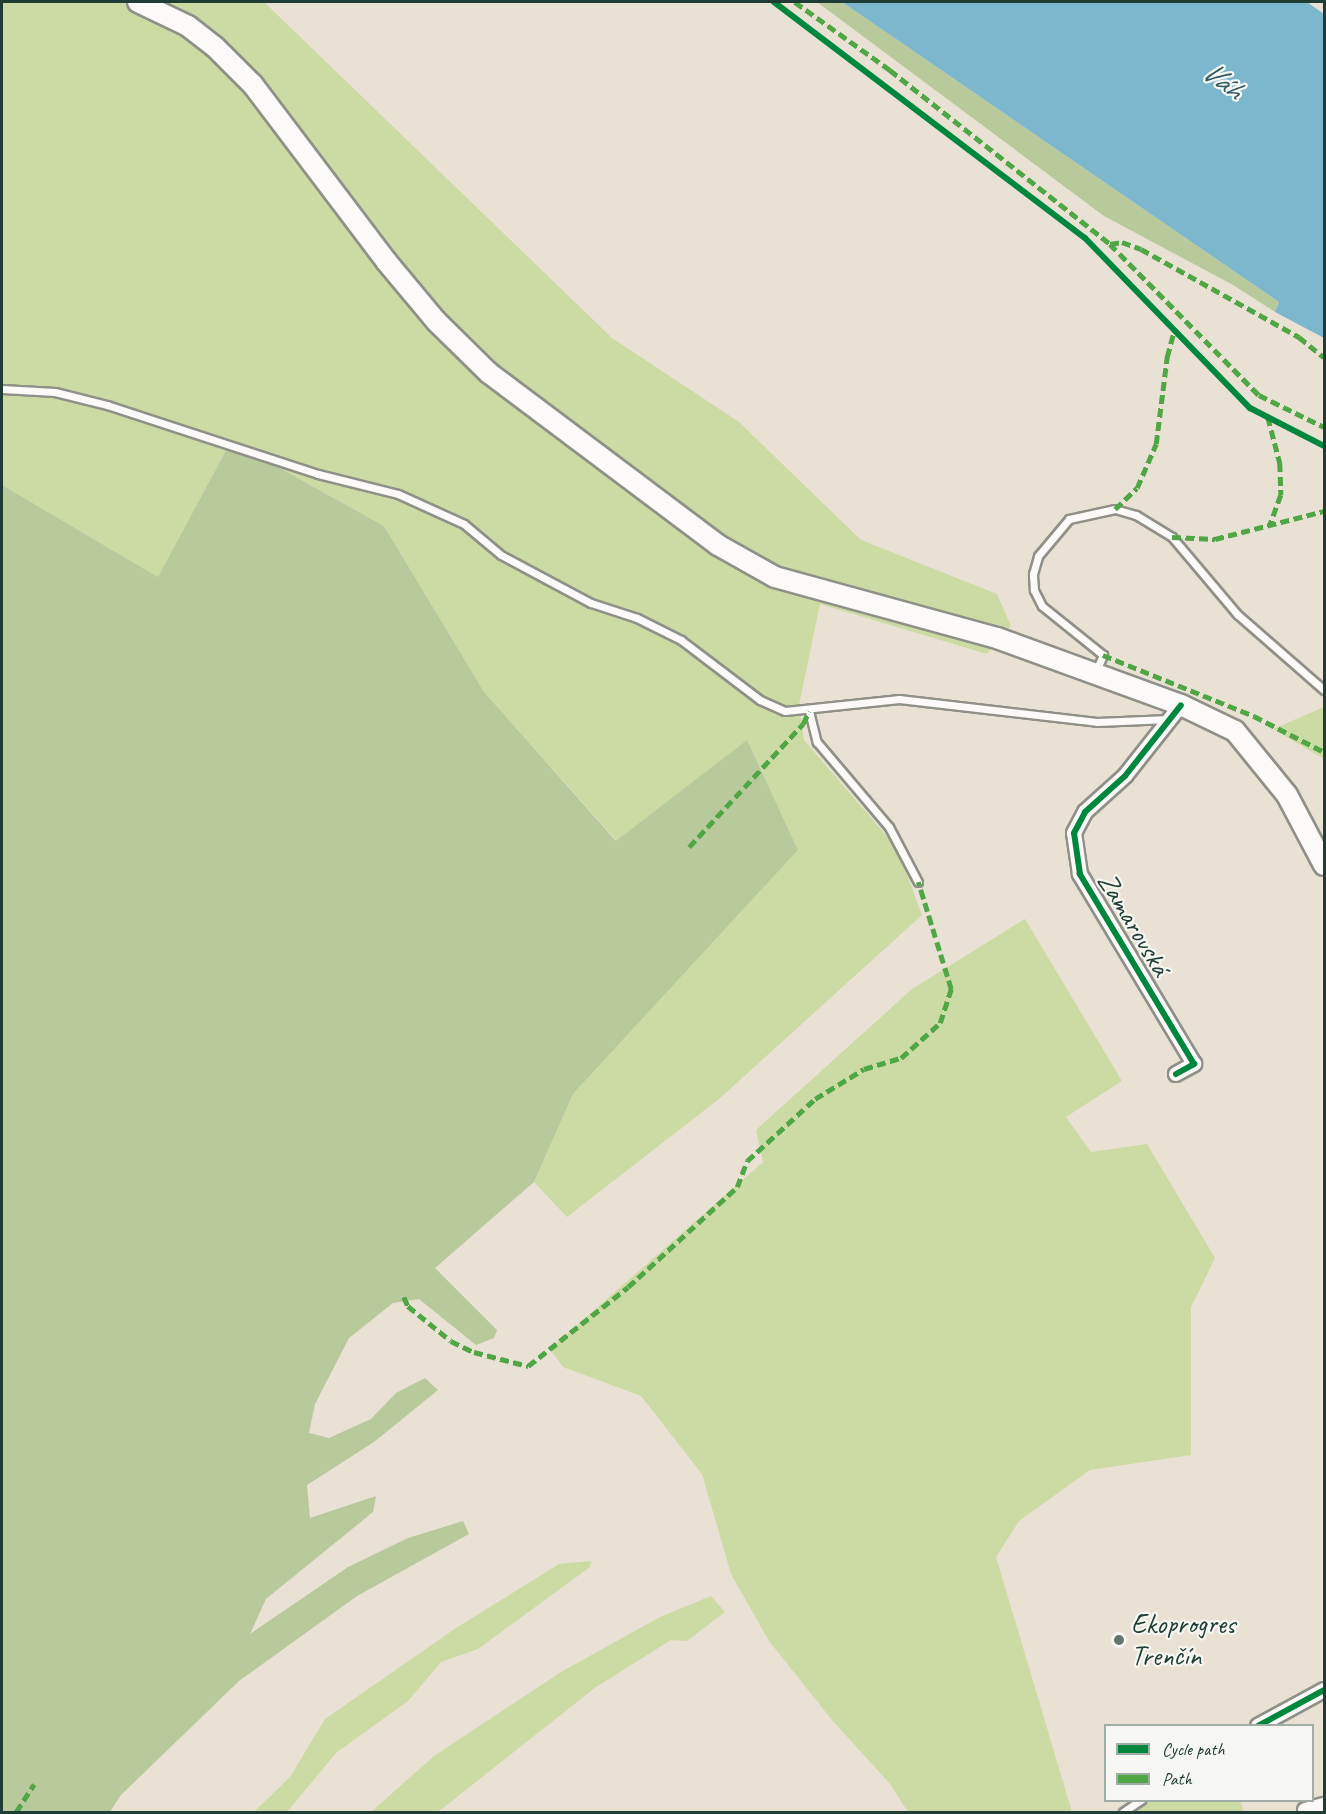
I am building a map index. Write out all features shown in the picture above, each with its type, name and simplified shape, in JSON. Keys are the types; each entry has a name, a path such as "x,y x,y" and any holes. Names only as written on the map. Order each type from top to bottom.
{"main road":[{"path":"138,2 188,26 215,47 253,86 386,261 436,321 489,373 718,545 775,577 845,598 939,619 1095,673 1177,712 1235,731 1287,795 1324,865"}],"street":[{"name":"Zamarovská","path":"1176,1074 1194,1064 1080,874 1074,833 1085,812 1125,776 1177,712"},
{"path":"1260,1724 1324,1690"},
{"path":"1304,1808 1324,1805"}],"lane":[{"path":"2,389 55,392 107,405 318,474 398,494 464,524 501,555 591,603 637,618 681,640 760,700 784,711 809,711 844,703 898,699 1097,722 1177,712"},
{"path":"1095,673 1103,655 1058,622 1042,606 1034,590 1033,574 1038,556 1069,519 1115,509 1136,515 1172,537 1238,615 1324,690"},
{"path":"809,711 817,742 890,827 918,882"},
{"path":"1123,1812 1138,1802"}],"green space":[{"path":"2,2 264,2 612,338 739,422 861,540 997,594 1011,626 987,654 820,604 799,705 804,740 897,848 922,915 719,1099 567,1217 534,1182 573,1094 798,850 747,740 617,841 484,692 384,526 231,441 158,577 2,485"},
{"path":"817,2 842,2 1279,302 1275,312 1233,285 1104,216"},
{"path":"231,441 384,526 484,692 616,841 747,740 798,850 573,1094 534,1182 435,1268 497,1330 494,1338 476,1345 419,1299 393,1303 349,1338 315,1404 309,1433 329,1438 371,1419 396,1393 425,1378 438,1390 374,1442 307,1485 310,1518 376,1496 373,1512 266,1599 250,1634 348,1567 408,1538 463,1521 469,1534 357,1596 239,1681 121,1795 110,1812 2,1812 2,485 158,577"},
{"path":"1324,707 1324,759 1273,729"},
{"path":"1025,919 1122,1081 1066,1117 1091,1152 1147,1144 1215,1258 1191,1307 1191,1455 1090,1470 1019,1521 996,1557 1072,1812 908,1812 890,1784 832,1720 769,1641 731,1574 702,1474 641,1396 563,1367 550,1349 763,1162 756,1130 912,989"},
{"path":"591,1561 590,1567 478,1649 441,1662 408,1701 336,1753 287,1812 254,1812 290,1777 325,1719 456,1628 559,1564"},
{"path":"711,1596 725,1612 687,1641 671,1640 596,1687 438,1812 371,1812 434,1756 561,1672 660,1617"},
{"path":"1148,1802 1240,1802 1244,1812 1131,1812"}],"water":[{"name":"Váh","path":"842,2 1307,2 1324,14 1324,338 1275,312 1279,302"}],"marked path":[{"path":"795,2 890,70 1110,244 1259,395 1324,427"},
{"path":"1110,244 1122,242 1141,249 1299,337 1324,357"},
{"path":"1115,509 1137,488 1156,444 1167,357 1175,328"},
{"path":"1268,417 1280,463 1281,495 1270,526"},
{"path":"1172,537 1215,539 1324,511"},
{"path":"1103,655 1254,716 1324,752"},
{"path":"689,847 803,724 809,711"},
{"path":"404,1297 408,1306 451,1341 474,1352 528,1366 628,1287 737,1187 747,1161 815,1099 864,1069 901,1058 940,1023 951,989 918,882"},
{"path":"16,1812 34,1784"}],"cycle path":[{"path":"774,2 1085,238 1250,408 1324,446"},
{"path":"1176,1074 1194,1064 1080,874 1074,833 1085,812 1125,776 1181,705"},
{"path":"1262,1724 1324,1690"}],"place":[{"name":"Ekoprogres Trenčín","path":"1119,1640"}]}
